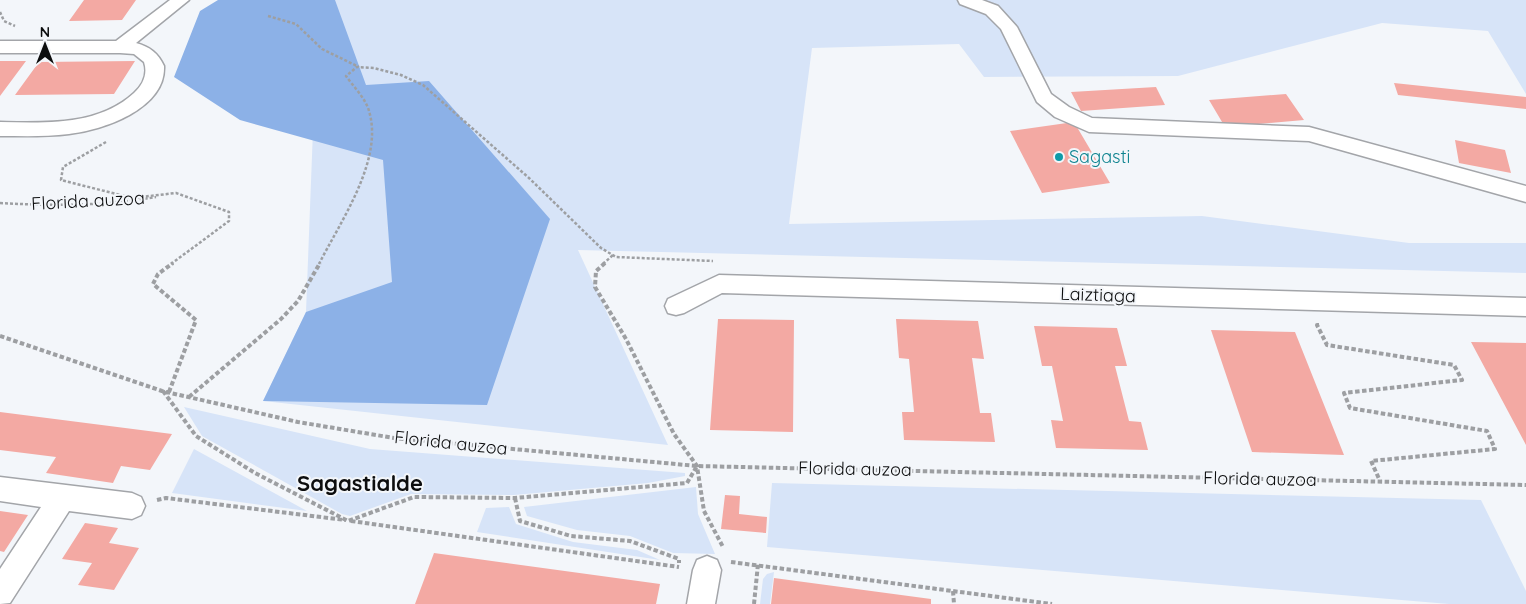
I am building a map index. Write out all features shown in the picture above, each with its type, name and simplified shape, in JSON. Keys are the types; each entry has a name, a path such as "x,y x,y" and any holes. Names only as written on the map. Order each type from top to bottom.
{"street":[{"path":"120,47 182,0"},
{"path":"966,0 992,10 1008,27 1044,98 1062,112 1089,125 1254,130 1309,134 1526,194"},
{"path":"0,47 120,47 141,50 152,59 156,69 153,79 143,96 122,110 92,123 53,130 0,129"},
{"name":"Laiztiaga","path":"676,306 719,284 1526,307"},
{"path":"0,489 132,506"},
{"path":"0,593 63,498"},
{"path":"701,604 712,563"}],"path":[{"path":"268,16 296,24 322,49 359,67 409,77 423,85 522,171 601,248 613,255 596,271 595,287 626,339 674,434 697,466 712,563"},
{"path":"189,397 281,319 298,301 319,264 365,174 370,157 372,132 369,110 346,76 351,70 359,67"},
{"name":"Florida auzoa","path":"114,138 63,167 60,180 132,198 176,193 229,212 229,221 158,274 153,284 196,320 170,392"},
{"name":"Florida auzoa","path":"0,203 38,205 128,202 176,193"},
{"path":"1327,324 1317,324 1326,345 1454,365 1462,380 1344,393 1350,408 1488,431 1495,449 1371,461 1380,481"},
{"name":"Florida auzoa","path":"0,336 162,391 298,422 394,438 697,466 1526,485"},
{"path":"162,391 196,436 254,473 348,521 414,497 515,498 687,483 697,466"},
{"path":"132,506 166,498 679,566 712,563"},
{"path":"515,498 520,521 571,536 630,541 679,559 712,563 758,564 1052,604"},
{"path":"679,559 679,566"},
{"path":"754,604 758,564"},
{"path":"954,590 954,604"}],"shaded area":[{"path":"218,0 335,0 366,85 429,81 550,219 487,405 263,401 306,312 392,282 383,160 240,120 174,77 200,11"},
{"path":"318,0 1526,0 1526,94 1488,31 1382,23 1178,76 984,77 959,44 812,48 789,224 1202,216 1409,243 1526,243 1526,273 578,250 668,445 263,401 306,312"},
{"path":"184,407 370,449 685,473 685,476 648,483 514,495 411,494 350,516 342,514 202,436"},
{"path":"194,449 307,511 172,493"},
{"path":"772,483 1481,500 1526,591 1526,604 1449,604 767,547"},
{"path":"696,487 698,514 715,554 673,553 630,536 577,530 527,516 524,507"},
{"path":"509,507 516,524 573,542 637,550 660,560 477,532 486,508"},
{"path":"774,572 770,604 760,604 763,579 767,574"}],"building":[{"path":"84,0 136,0 122,20 69,21"},
{"path":"0,61 26,61 0,96"},
{"path":"135,61 114,94 15,95 39,62"},
{"path":"1394,83 1526,97 1526,109 1398,95"},
{"path":"1156,87 1165,105 1081,111 1071,92"},
{"path":"1286,94 1304,120 1225,127 1209,100"},
{"name":"Sagasti","path":"1074,122 1110,183 1042,193 1010,131"},
{"path":"1455,140 1505,150 1511,173 1459,163"},
{"path":"718,319 794,320 793,432 710,430"},
{"path":"896,319 978,321 984,359 972,358 980,413 991,413 995,442 904,440 902,412 914,412 909,359 899,358"},
{"path":"1034,326 1117,328 1127,366 1115,366 1129,421 1141,422 1148,450 1056,448 1051,420 1063,421 1052,366 1042,366"},
{"path":"1211,330 1295,332 1344,455 1252,452"},
{"path":"1471,342 1526,343 1526,445"},
{"path":"0,412 172,434 150,470 121,466 113,483 46,473 56,457 0,450"},
{"path":"725,495 740,496 739,514 767,517 766,533 721,529"},
{"path":"0,511 28,515 4,552 0,551"},
{"path":"85,523 118,528 109,543 139,548 114,590 78,585 92,563 62,559"},
{"path":"434,553 660,584 656,604 415,604"},
{"path":"774,578 931,599 931,604 771,604"}],"place":[{"name":"Sagasti","path":"1059,157"}],"district":[{"name":"Sagastialde","path":"360,483"}]}
